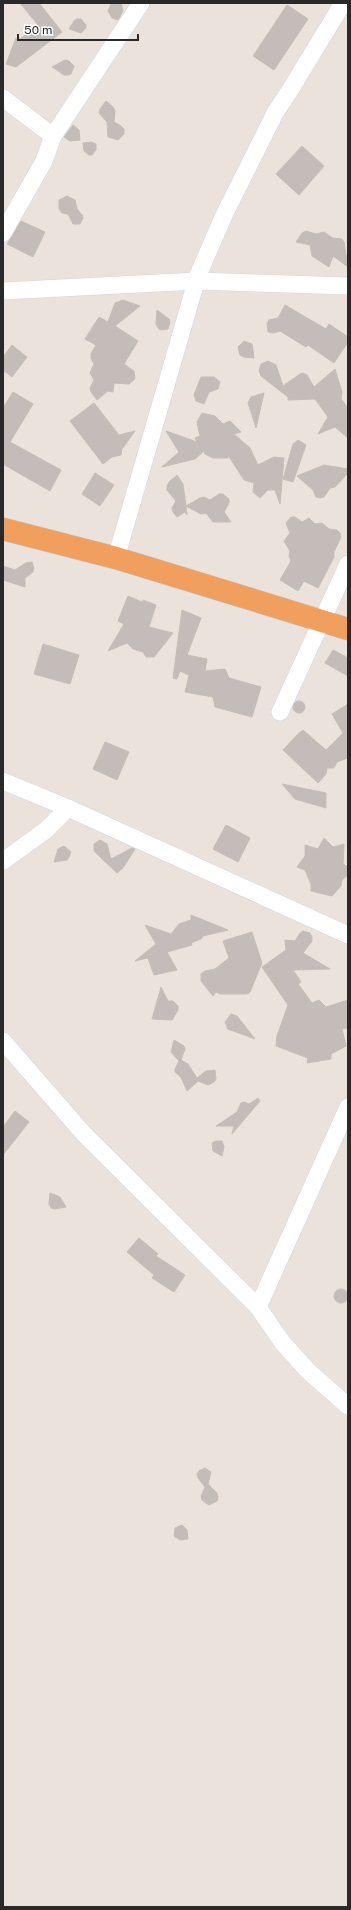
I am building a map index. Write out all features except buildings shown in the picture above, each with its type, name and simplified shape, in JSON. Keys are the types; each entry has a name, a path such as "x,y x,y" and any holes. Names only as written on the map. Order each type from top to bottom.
{"highway":[{"path":"3,529 116,558 348,629"}],"street":[{"path":"3,234 44,161 53,136 141,3"},
{"path":"116,558 198,275 225,213 274,113 292,87 342,3"},
{"path":"3,98 53,136"},
{"path":"3,291 197,281 348,286"},
{"path":"280,712 348,564"},
{"path":"3,781 68,808 348,935"},
{"path":"3,861 46,830 68,808"},
{"path":"3,1041 84,1134 258,1307 282,1342 308,1371 348,1406"},
{"path":"258,1307 348,1107"}]}
